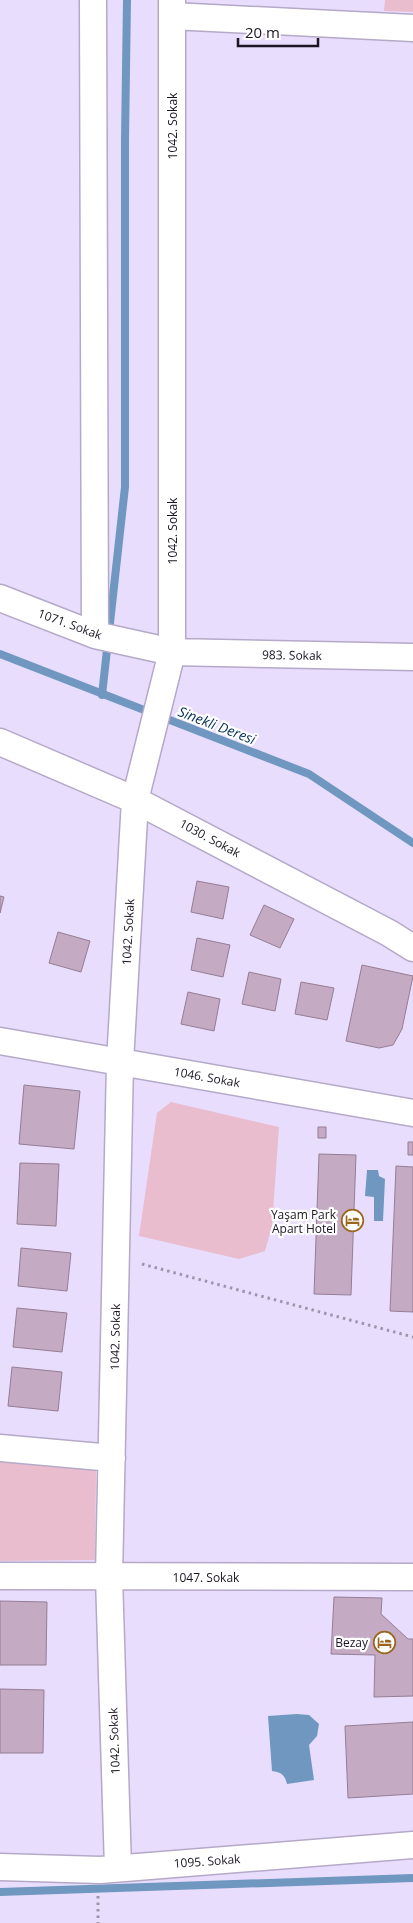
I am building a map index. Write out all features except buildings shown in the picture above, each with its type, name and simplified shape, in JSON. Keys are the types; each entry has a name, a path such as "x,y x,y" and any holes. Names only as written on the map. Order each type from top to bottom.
{"street":[{"path":"94,0 96,635"},
{"path":"172,8 413,28"},
{"name":"1042. Sokak","path":"118,1868 109,1577 120,1062 135,800 172,652 172,8"},
{"name":"1071. Sokak","path":"0,598 96,635 172,652"},
{"name":"983. Sokak","path":"172,652 413,657"},
{"name":"1030. Sokak","path":"0,742 135,800 390,933 413,948"},
{"name":"1046. Sokak","path":"0,1041 413,1113"},
{"path":"0,1448 112,1458"},
{"name":"1047. Sokak","path":"0,1576 413,1577"},
{"name":"1095. Sokak","path":"0,1867 100,1870 413,1845"}],"path":[{"path":"117,1257 413,1337"},
{"path":"98,1902 98,1923"}],"shaded area":[{"path":"385,0 413,0 413,12 384,11"},
{"path":"171,1102 279,1127 272,1226 265,1251 239,1259 139,1236 157,1113"},
{"path":"0,1460 96,1468 95,1560 0,1561"}],"water":[{"path":"367,1170 378,1170 379,1176 385,1179 383,1221 374,1221 374,1197 365,1196"},
{"path":"309,1715 319,1724 317,1736 309,1745 314,1780 287,1784 282,1774 272,1771 268,1716"}],"waterway":[{"path":"102,695 125,487 127,0"},
{"name":"Sinekli Deresi","path":"0,654 309,774 413,843"},
{"path":"0,1892 413,1878"}],"place":[{"name":"Yaşam Park Apart Hotel","path":"352,1221"},
{"name":"Bezay","path":"384,1642"}]}
